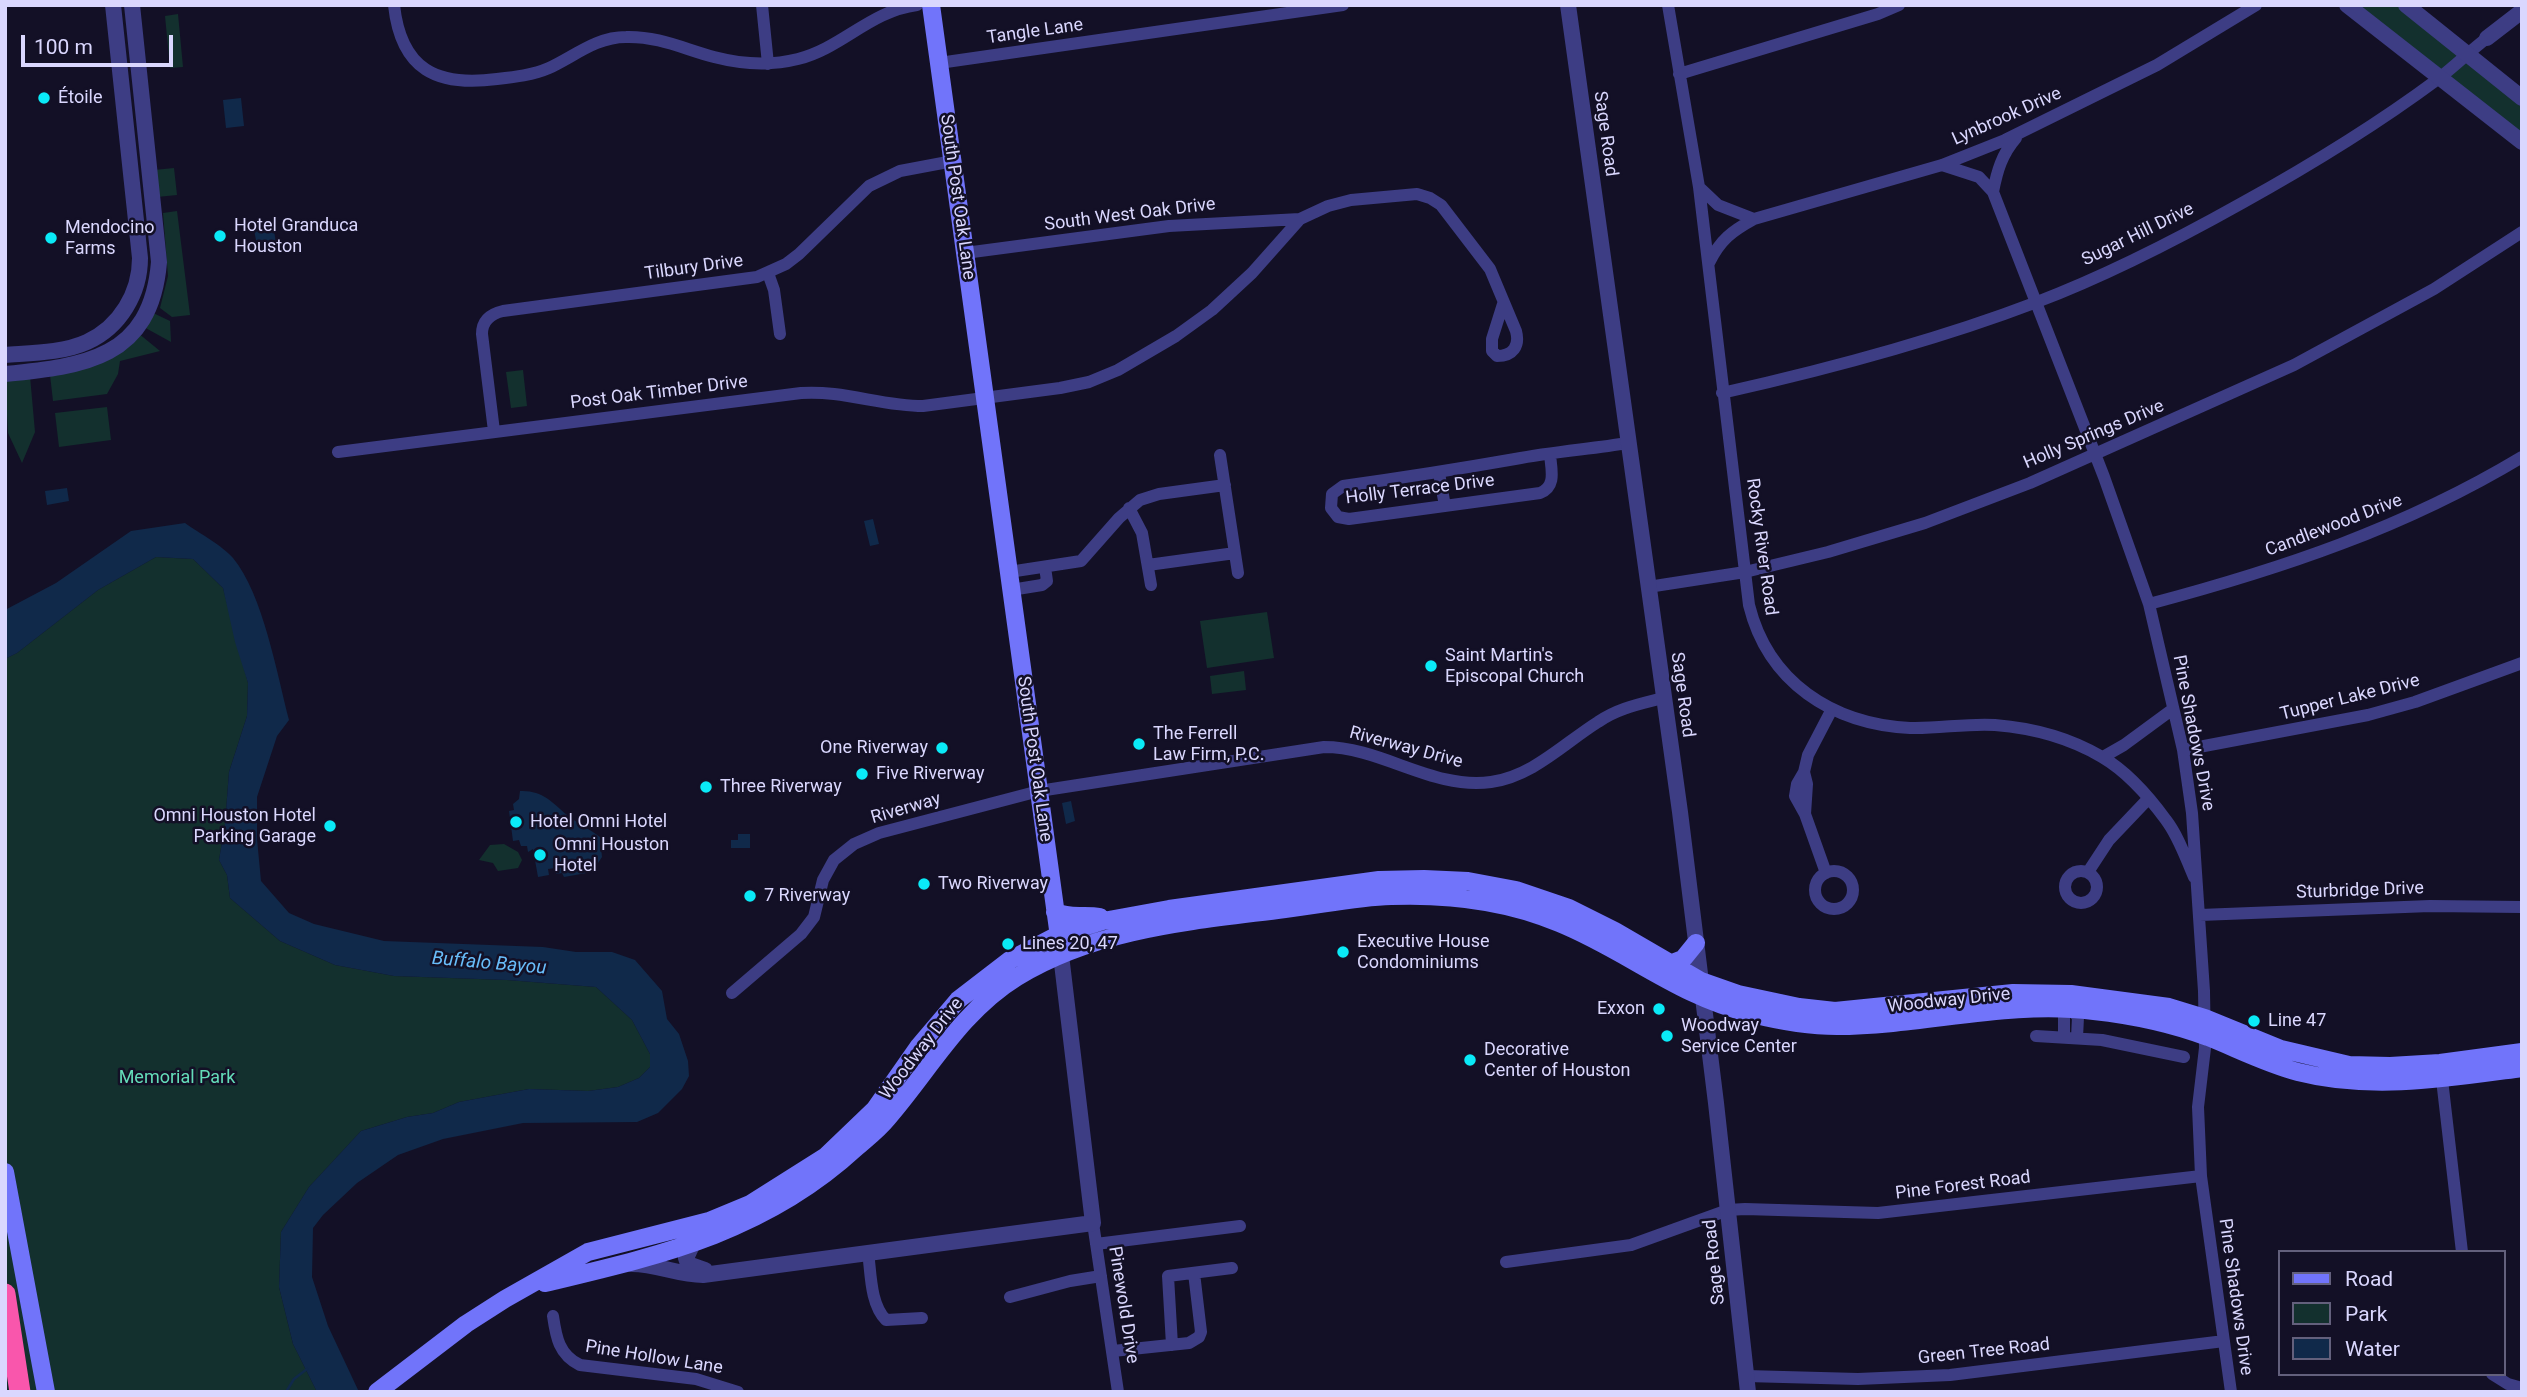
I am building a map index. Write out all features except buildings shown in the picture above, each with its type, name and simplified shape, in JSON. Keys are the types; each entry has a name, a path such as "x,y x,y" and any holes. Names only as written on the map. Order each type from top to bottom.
{"highway":[{"path":"5,1294 20,1392"}],"main road":[{"name":"South Post Oak Lane","path":"931,5 1061,955"},
{"name":"Woodway Drive","path":"377,1392 495,1305 588,1252 724,1223 754,1220 793,1198 831,1161 886,1121 912,1072 958,1000 1010,960 1058,935 1111,919 1226,909 1468,881 1516,890 1569,908 1615,931 1670,964 1702,990"},
{"name":"Woodway Drive","path":"1392,888 1510,907 1558,922 1702,990 1762,999 1835,1018 1940,1009 2003,1009 2071,1001 2138,1001 2205,1027 2349,1065 2441,1071 2522,1068"},
{"name":"Woodway Drive","path":"912,1072 972,1013 1014,979 1061,955 1111,937 1226,909"},
{"path":"1055,912 1069,917 1089,915 1111,919"},
{"path":"1670,964 1683,958 1696,943"},
{"name":"Woodway Drive","path":"2205,1027 2262,1060 2320,1077 2346,1081 2386,1082 2522,1052"},
{"path":"5,1172 46,1392"},
{"name":"Woodway Drive","path":"525,1288 623,1265 693,1243 724,1223"}],"street":[{"path":"5,355 64,349 87,343 110,328 127,307 140,273 113,5"},
{"path":"5,374 77,365 96,359 113,350 131,332 154,296 159,262 132,5"},
{"path":"394,5 398,29 416,61 442,79 458,82 528,75 548,68 590,45 625,36 660,40 738,63 768,64 797,59 824,50 876,17 917,5"},
{"path":"762,5 768,64"},
{"name":"Tangle Lane","path":"939,63 1343,5"},
{"name":"Sage Road","path":"1569,5 1696,943 1747,1384"},
{"name":"Rocky River Road","path":"1668,5 1699,187 1745,572 1755,630 1766,650 1798,687 1846,716 1909,728 1993,725 2029,730 2060,738 2103,757 2126,776 2167,820 2197,884"},
{"path":"1679,74 1878,14 1899,5"},
{"name":"Lynbrook Drive","path":"1709,263 1717,245 1737,228 1754,219 1942,165 2020,133 2157,65 2256,5"},
{"path":"2347,5 2522,142"},
{"path":"2406,5 2522,98"},
{"name":"Sugar Hill Drive","path":"1722,393 1826,370 1881,354 2037,302 2139,257 2209,222 2329,152 2438,78 2522,11"},
{"path":"121,79 140,77"},
{"path":"1993,192 1998,168 2007,148 2020,133"},
{"name":"Tilbury Drive","path":"494,431 482,334 484,322 488,318 503,311 742,281 768,273 799,254 869,186 900,171 953,161"},
{"path":"1942,165 1979,177 1993,192"},
{"path":"1699,187 1718,205 1754,219"},
{"name":"Pine Shadows Drive","path":"1993,192 2095,455 2149,604 2183,750 2192,813 2205,1027 2198,1107 2201,1176 2231,1392"},
{"path":"1300,219 1344,201 1426,196 1446,210 1486,262 1503,304"},
{"path":"134,202 152,199"},
{"name":"South West Oak Drive","path":"965,253 1169,226 1300,219"},
{"name":"Post Oak Timber Drive","path":"338,452 809,392 904,406 923,406 1076,385 1132,363 1189,327 1228,297 1300,219"},
{"name":"Holly Springs Drive","path":"1648,587 1745,572 1828,552 1925,523 2095,455 2294,365 2434,289 2522,232"},
{"path":"768,273 774,290 780,334"},
{"path":"38,352 40,371"},
{"name":"Holly Terrace Drive","path":"1550,454 1551,482 1543,492 1345,519 1335,515 1331,505 1332,494 1343,486 1439,473 1550,454 1628,443"},
{"path":"1220,455 1238,573"},
{"name":"Candlewood Drive","path":"2149,604 2225,584 2309,557 2418,512 2485,480 2522,457"},
{"path":"1439,473 1445,506"},
{"path":"1010,581 1042,585 1047,581 1045,567 1081,561 1129,508 1140,500 1159,494 1225,485"},
{"path":"1129,508 1142,533 1151,585"},
{"path":"1148,565 1235,553"},
{"name":"Tupper Lake Drive","path":"2183,750 2368,715 2415,702 2522,663"},
{"name":"Riverway Drive","path":"1038,791 1324,747 1370,754 1453,781 1493,781 1544,761 1599,721 1625,707 1663,698"},
{"path":"1826,873 1796,796 1797,784 1804,772 1808,755 1832,709"},
{"path":"2103,757 2173,709"},
{"name":"Riverway","path":"732,993 801,934 814,917 823,880 834,860 854,844 879,833 1038,791"},
{"path":"2088,872 2109,839 2148,799"},
{"name":"Sturbridge Drive","path":"2200,915 2430,906 2522,907"},
{"name":"South Post Oak Lane","path":"1061,955 1093,1223"},
{"path":"2064,1037 2064,1016 2071,1001"},
{"path":"2071,1001 2078,1017 2077,1038"},
{"path":"2036,1036 2129,1044 2184,1057"},
{"path":"2441,1071 2462,1250"},
{"name":"Pine Forest Road","path":"1506,1262 1631,1245 1728,1210 1878,1213 2201,1176"},
{"path":"623,1265 657,1265 689,1275 1093,1223"},
{"name":"Pinewold Drive","path":"1093,1223 1118,1392"},
{"path":"1096,1244 1240,1226"},
{"path":"693,1243 686,1258 688,1264 702,1270 718,1271"},
{"path":"868,1252 880,1314 886,1320 894,1321 922,1318"},
{"path":"1172,1345 1168,1276 1232,1268"},
{"path":"1113,1351 1195,1340 1201,1332 1194,1273"},
{"path":"1010,1297 1101,1276"},
{"name":"Pine Hollow Lane","path":"553,1316 560,1348 572,1362 696,1379 738,1392"},
{"name":"Green Tree Road","path":"1747,1384 1950,1376 2224,1341"},
{"path":"2494,1376 2522,1388"}],"green space":[{"path":"2352,5 2400,5 2522,103 2522,139"},
{"path":"178,14 183,67 170,68 165,16"},
{"path":"174,168 177,195 157,197 154,170"},
{"path":"177,211 190,315 172,317 160,308 168,276 163,213"},
{"path":"151,312 170,321 171,342 142,326"},
{"path":"138,333 160,351 120,361 118,374 107,394 53,401 50,375"},
{"path":"523,370 527,406 511,408 506,372"},
{"path":"30,376 35,432 22,463 8,433 5,379"},
{"path":"107,407 111,440 59,447 55,413"},
{"name":"Memorial Park","path":"156,557 193,559 223,588 248,683 247,716 229,772 219,860 227,875 230,898 280,941 335,965 394,976 507,980 596,987 632,1020 650,1054 650,1067 639,1078 618,1087 588,1091 529,1089 459,1102 433,1113 407,1117 361,1131 309,1187 281,1232 279,1287 293,1344 317,1392 5,1392 5,659 17,653 98,590"},
{"path":"1267,612 1274,658 1207,668 1200,621"},
{"path":"1244,671 1246,690 1212,694 1210,676"},
{"path":"504,844 518,852 522,860 518,868 498,871 493,863 479,860 490,845"}],"water":[{"path":"241,98 244,126 226,128 223,100"},
{"path":"273,226 276,242 257,245 254,230"},
{"path":"67,488 69,501 47,505 45,491"},
{"path":"873,519 879,544 870,546 864,521"},
{"name":"Buffalo Bayou","path":"185,523 229,553 244,573 261,613 274,658 289,720 277,736 257,797 257,839 261,881 289,913 314,924 384,941 612,952 635,960 662,991 667,1019 679,1034 688,1061 689,1076 682,1089 658,1113 637,1122 523,1123 443,1139 398,1155 357,1183 323,1215 313,1228 312,1277 328,1326 359,1392 317,1392 293,1344 279,1287 281,1232 309,1187 361,1131 407,1117 433,1113 459,1102 529,1089 588,1091 618,1087 639,1078 650,1067 650,1054 632,1020 596,987 507,980 394,976 335,965 280,941 230,898 227,875 219,860 229,772 247,716 248,683 235,642 223,588 193,559 156,557 98,590 17,653 5,659 5,610 56,583 131,531"},
{"path":"520,791 535,792 546,798 600,837 602,857 592,872 564,877 562,873 556,874 555,868 548,869 549,875 538,877 533,849 528,852 527,846 521,846 519,840 513,841 509,811 514,810 513,804 519,799"},
{"path":"1071,801 1075,821 1066,824 1062,803"},
{"path":"738,834 750,834 750,848 731,848 731,840 738,840"}],"waterway":[{"path":"286,1392 294,1379 307,1369"}],"place":[{"name":"Étoile","path":"44,98"},
{"name":"Hotel Granduca Houston","path":"220,236"},
{"name":"Mendocino Farms","path":"51,238"},
{"name":"Saint Martin's Episcopal Church","path":"1431,666"},
{"name":"The Ferrell Law Firm, P.C.","path":"1139,744"},
{"name":"One Riverway","path":"942,748"},
{"name":"Five Riverway","path":"862,774"},
{"name":"Three Riverway","path":"706,787"},
{"name":"Hotel Omni Hotel","path":"516,822"},
{"name":"Omni Houston Hotel Parking Garage","path":"330,826"},
{"name":"Omni Houston Hotel","path":"540,855"},
{"name":"Two Riverway","path":"924,884"},
{"name":"7 Riverway","path":"750,896"},
{"name":"Lines 20, 47","path":"1008,944"},
{"name":"Executive House Condominiums","path":"1343,952"},
{"name":"Exxon","path":"1659,1009"},
{"name":"Line 47","path":"2254,1021"},
{"name":"Woodway Service Center","path":"1667,1036"},
{"name":"Decorative Center of Houston","path":"1470,1060"}]}
